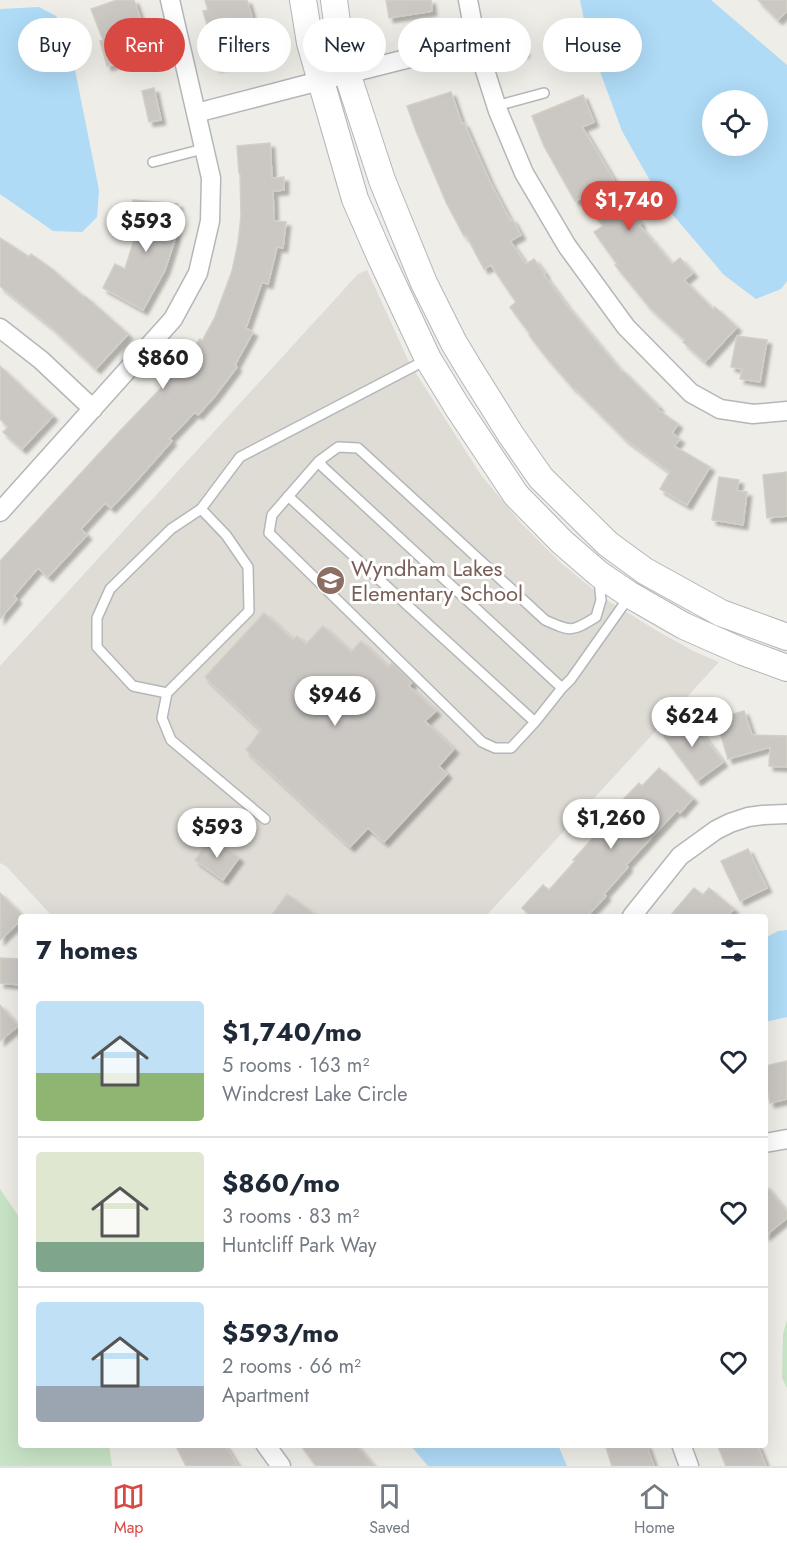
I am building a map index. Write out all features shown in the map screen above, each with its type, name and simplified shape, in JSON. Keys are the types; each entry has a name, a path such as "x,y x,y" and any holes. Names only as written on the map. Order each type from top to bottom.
{"street":[{"path":"0,512 173,319 198,273 210,221 211,178 170,0"},
{"path":"303,0 310,43 355,199 428,359 516,495 562,542 599,574 630,595 684,626 787,668"},
{"path":"334,0 347,73 382,180 424,283 454,343 511,435 542,478 608,544 645,571 721,613 787,637"},
{"path":"468,0 471,18"},
{"path":"196,113 398,61"},
{"path":"485,72 496,106 524,173 567,246 626,327 691,393 720,409 753,414 787,411"},
{"path":"0,328 41,360 93,409"},
{"path":"428,359 454,343"},
{"path":"630,595 645,571"},
{"path":"634,914 680,856 716,830 748,817 787,814"},
{"path":"768,1142 787,1139"},
{"path":"268,1448 281,1466"},
{"path":"682,1448 689,1466"}],"lane":[{"path":"496,106 544,93"},
{"path":"153,162 203,149"},
{"path":"167,693 133,686 97,647 97,618 110,589 171,530 201,509 240,457 428,359"},
{"path":"599,574 601,600 596,617 579,628 564,629 546,621 358,448 338,447 318,461 272,515 269,533 482,742 495,748 510,748 535,722 561,688 572,679 630,595"},
{"path":"318,461 561,688"},
{"path":"288,496 535,722"},
{"path":"201,509 226,535 248,567 249,611 167,693 162,718 171,740 265,819"}],"shaded area":[{"name":"Wyndham Lakes Elementary School","path":"367,270 410,364 481,475 521,523 561,563 605,599 693,651 719,662 488,914 50,914 6,866 0,863 0,666 358,274"}],"green space":[{"path":"0,1189 18,1216 18,1448 109,1448 112,1466 0,1466"},
{"path":"787,1320 787,1388 782,1378 783,1334"}],"water":[{"path":"580,0 711,0 787,65 787,281 781,289 756,299 724,275 662,202 622,131 600,72 642,72 642,18 584,18"},
{"path":"39,7 57,18 18,18 18,72 75,72 99,190 97,217 82,232 53,231 0,194 0,9"},
{"path":"787,930 787,1017 768,1021 768,936 778,931"},
{"path":"413,1448 559,1448 567,1466 428,1466"}],"building":[{"path":"117,0 134,0 140,18 104,18 104,55 100,41 103,40 91,9"},
{"path":"205,0 247,0 252,18 205,18 203,11 208,10"},
{"path":"386,0 431,0 432,11 389,18"},
{"path":"758,0 787,0 787,11 778,20"},
{"path":"154,88 161,120 149,122 142,91"},
{"path":"451,92 462,124 464,123 490,182 510,220 512,219 521,235 510,241 526,264 534,259 567,306 621,371 659,407 657,409 678,424 672,433 680,439 674,446 710,467 687,505 660,489 670,472 625,439 573,388 546,357 510,307 516,302 491,265 484,269 466,235 464,236 446,202 407,106"},
{"path":"583,95 594,122 582,127 614,180 611,182 641,224 639,225 672,264 680,258 693,273 684,280 713,309 715,307 737,327 705,362 650,308 615,265 617,264 594,232 603,226 585,196 575,201 544,146 532,116"},
{"path":"270,143 272,178 284,177 284,190 273,191 274,221 286,222 283,248 277,247 268,284 262,282 246,328 253,332 235,365 237,367 215,396 198,415 195,412 169,439 172,441 111,508 105,503 81,529 87,535 48,577 38,568 14,596 17,599 0,619 0,561 164,385 163,383 200,339 202,341 215,317 232,271 238,243 241,216 237,146"},
{"path":"133,200 178,204 175,239 165,270 143,310 103,288 115,264 125,269 138,227 131,226"},
{"path":"0,238 29,257 31,254 52,269 128,334 96,369 50,326 0,286"},
{"path":"737,336 767,340 760,382 740,379 742,369 731,367"},
{"path":"0,366 53,416 22,449 3,432 8,427 0,419"},
{"path":"787,472 787,516 767,518 763,475"},
{"path":"719,477 739,480 737,491 747,492 743,525 712,520"},
{"path":"264,613 293,640 297,636 306,644 323,626 351,652 361,641 388,667 392,663 412,682 409,686 436,711 425,721 454,749 439,766 447,774 384,842 368,828 350,847 246,750 261,730 205,677"},
{"path":"744,711 752,735 787,736 787,767 769,766 770,747 728,759 716,719"},
{"path":"688,715 723,762 697,781 662,734"},
{"path":"659,768 693,798 680,813 677,810 626,865 628,867 589,914 529,914 522,908 543,885 549,890 594,837 596,838 623,809 618,805 639,783 642,786"},
{"path":"210,838 239,858 223,880 195,860"},
{"path":"748,849 767,888 740,901 721,861"},
{"path":"694,888 703,895 709,888 734,909 729,914 672,914"},
{"path":"0,893 21,914 18,914 18,923 0,940"},
{"path":"287,894 314,914 272,914"},
{"path":"0,958 18,959 18,985 0,983"},
{"path":"0,1005 18,1026 0,1041"},
{"path":"787,1061 787,1099 770,1103 768,1065"},
{"path":"768,1189 787,1212 787,1218 768,1234"},
{"path":"177,1448 227,1448 238,1466 186,1466"},
{"path":"303,1448 358,1448 374,1466 316,1466"},
{"path":"606,1448 647,1448 654,1466 612,1466"},
{"path":"719,1448 759,1448 766,1466 726,1466"}],"place":[{"name":"Wyndham Lakes Elementary School","path":"330,581"}]}
